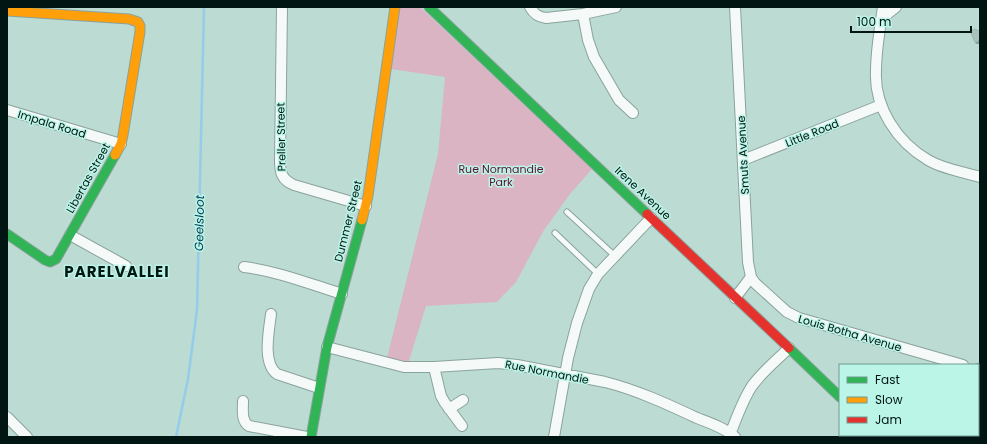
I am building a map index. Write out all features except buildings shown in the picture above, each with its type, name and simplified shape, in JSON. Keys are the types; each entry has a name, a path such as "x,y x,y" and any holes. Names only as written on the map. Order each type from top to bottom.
{"street":[{"name":"Preller Street","path":"282,7 280,161 282,176 286,181 294,185 366,206"},
{"name":"Dummer Street","path":"311,437 327,347 366,206 395,7"},
{"name":"Irene Avenue","path":"429,7 839,396"},
{"path":"530,7 535,14 546,18 583,14 616,7"},
{"name":"Smuts Avenue","path":"735,7 748,262 751,277"},
{"path":"883,7 876,72 877,91 881,105 892,126 914,151 928,160 945,167 980,177"},
{"path":"881,19 896,7"},
{"name":"Libertas Street","path":"7,11 129,19 138,22 140,26 127,111 120,144 56,259 50,262 45,260 7,234"},
{"path":"583,14 588,40 594,57 619,100 633,113"},
{"name":"Little Road","path":"743,160 881,105"},
{"name":"Impala Road","path":"7,110 120,144"},
{"path":"554,437 568,358 577,323 589,289 598,274 651,218"},
{"path":"70,235 126,266"},
{"path":"244,267 256,268 342,294"},
{"path":"735,298 751,277"},
{"name":"Louis Botha Avenue","path":"751,277 755,283 787,312 799,318 960,364"},
{"path":"271,314 268,341 268,362 272,371 319,388"},
{"name":"Rue Normandie","path":"327,347 404,367 434,367 498,362 605,382 648,396 732,436"},
{"path":"732,436 752,386 758,378 789,348"},
{"path":"434,367 441,396 449,410 462,426"},
{"path":"449,410 463,400"},
{"path":"243,401 244,420 249,426 307,437"},
{"path":"7,417 27,437"}],"lane":[{"path":"567,212 615,256"},
{"path":"555,233 598,274"}],"green space":[{"name":"Rue Normandie Park","path":"400,7 420,7 592,169 570,194 544,230 516,282 497,302 426,306 408,364 387,358 438,154 445,77 391,69"}],"waterway":[{"name":"Geelsloot","path":"176,437 188,379 197,310 204,7"}],"traffic: fast":[{"path":"429,7 647,214"},
{"path":"7,234 45,260 50,262 56,259 115,155"},
{"path":"311,437 327,347 362,220"},
{"path":"789,348 839,396"}],"traffic: slow":[{"path":"362,220 368,196 395,7"},
{"path":"7,11 129,19 138,22 140,32 123,135 121,144 115,155"}],"traffic: jam":[{"path":"647,214 789,348"}],"district":[{"name":"PARELVALLEI","path":"117,271"}]}
